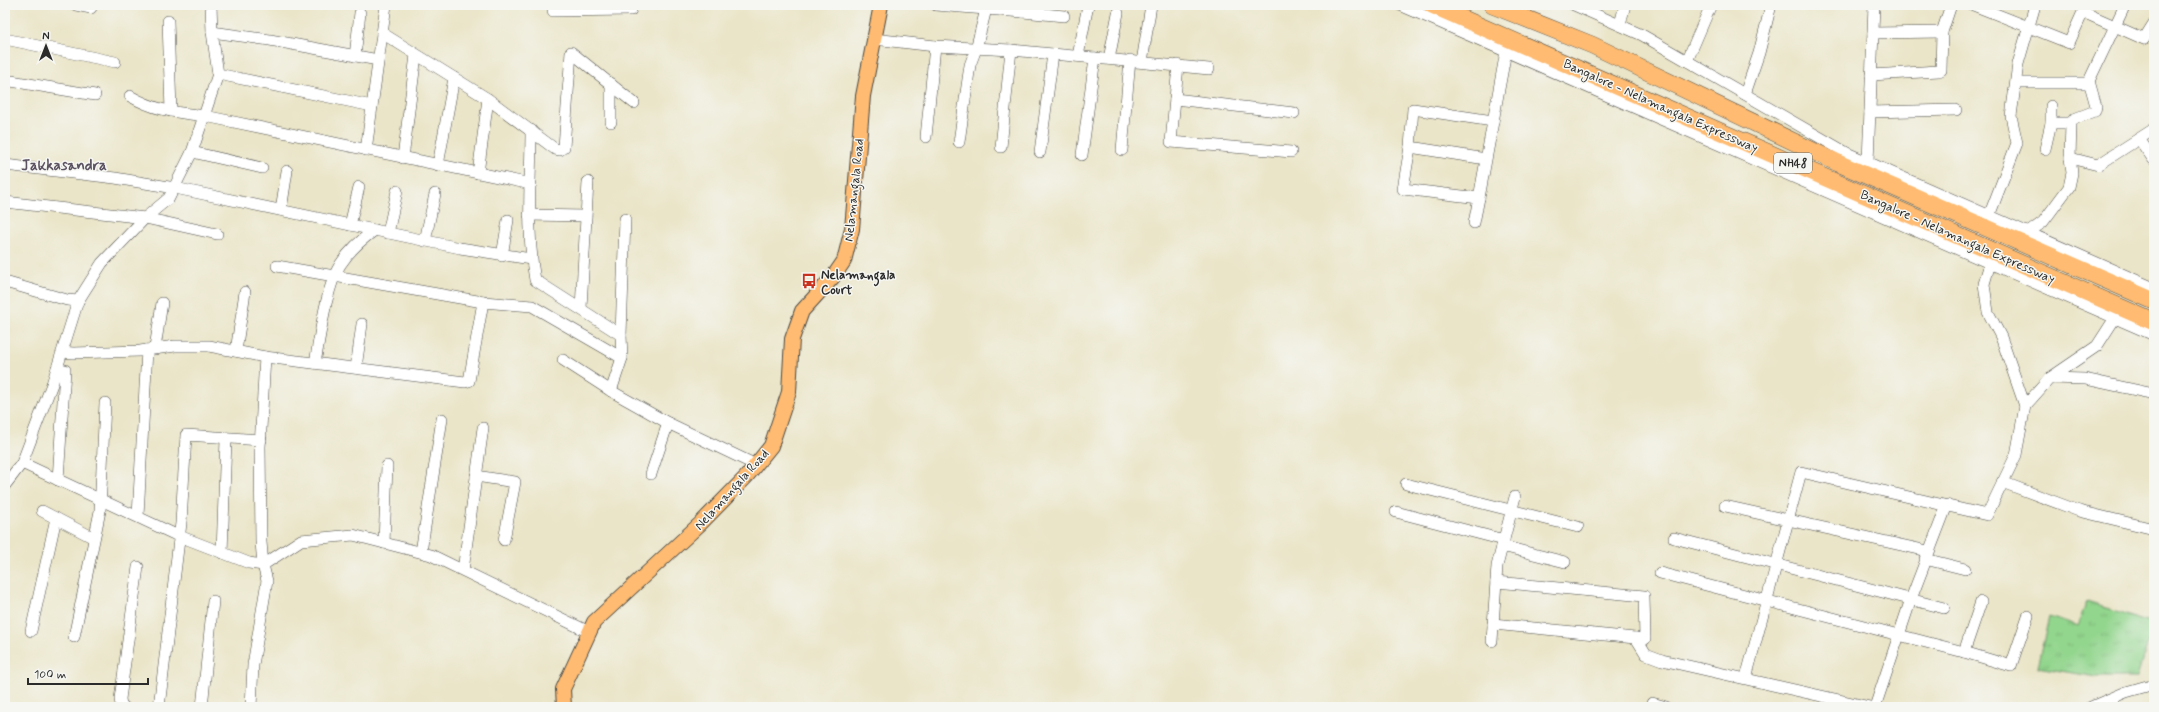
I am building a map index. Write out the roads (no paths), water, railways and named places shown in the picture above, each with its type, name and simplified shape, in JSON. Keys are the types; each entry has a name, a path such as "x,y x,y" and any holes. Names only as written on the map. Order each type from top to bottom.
{"highway":[{"name":"Bangalore - Nelamangala Expressway","path":"1432,5 2154,322"},
{"name":"Bangalore - Nelamangala Expressway","path":"1492,5 1592,45 1838,163 2154,301"}],"main road":[{"name":"Nelamangala Road","path":"564,707 563,689 594,622 700,524 756,465 771,446 789,392 792,339 802,311 833,277 844,261 852,229 863,96 881,5"}],"street":[{"path":"76,5 91,8"},
{"path":"5,485 22,463 63,352 78,301 102,263 146,218 169,198 192,152 218,74 212,32 211,5"},
{"path":"366,150 386,5"},
{"path":"553,11 631,10 631,5"},
{"path":"936,5 1024,8 1064,16"},
{"path":"1078,56 1088,5"},
{"path":"1142,62 1151,5"},
{"path":"1400,5 2154,335"},
{"path":"1574,5 1620,24 1847,153 2154,288"},
{"path":"1620,24 1625,5"},
{"path":"1687,61 1711,5"},
{"path":"1745,94 1759,53 1771,5"},
{"path":"1868,162 1874,5"},
{"path":"1871,75 1941,70 1942,32 1951,5"},
{"path":"1973,5 1996,9 2028,26 2069,43 2083,12 2116,25 2144,39 2154,23"},
{"path":"1989,216 2017,143 2011,116 2018,64 2035,5"},
{"path":"2028,233 2042,222 2069,187 2072,173 2070,158 2071,123 2074,118 2095,111 2096,106 2089,81 2125,5"},
{"path":"959,142 970,65 976,49 986,7"},
{"path":"355,56 360,13"},
{"path":"1109,59 1118,13"},
{"path":"168,21 171,111"},
{"path":"212,32 270,40 378,60"},
{"path":"1873,33 1942,32"},
{"path":"382,33 488,99 555,149 560,150 564,147 571,52 634,103"},
{"path":"5,39 115,62"},
{"path":"874,39 935,46 1011,50 1130,60 1209,69"},
{"path":"926,137 935,46"},
{"path":"1001,147 1011,50"},
{"path":"1474,223 1506,51"},
{"path":"1040,152 1053,54"},
{"path":"403,158 416,55"},
{"path":"1082,155 1095,58"},
{"path":"1122,150 1130,60"},
{"path":"1178,65 1171,142 1291,152"},
{"path":"218,74 372,106"},
{"path":"438,165 454,78"},
{"path":"5,80 95,95"},
{"path":"2016,83 2086,83 2089,81"},
{"path":"611,84 611,122"},
{"path":"130,96 148,106 205,116 531,184"},
{"path":"478,173 488,99"},
{"path":"1175,99 1294,113"},
{"path":"2045,149 2051,122 2051,106"},
{"path":"1479,198 1403,189 1410,147 1413,109 1493,121"},
{"path":"1870,112 1956,110"},
{"path":"2051,122 2071,123"},
{"path":"2070,158 2098,165 2154,129"},
{"path":"531,130 531,184 529,215 531,259 535,280 582,308 621,335"},
{"path":"2139,139 2154,160"},
{"path":"1410,147 1486,159"},
{"path":"192,152 262,168"},
{"path":"5,165 115,178 175,188 425,241 502,256 531,259"},
{"path":"281,210 287,171"},
{"path":"582,308 585,216 588,182"},
{"path":"350,225 359,187"},
{"path":"388,233 397,191"},
{"path":"425,241 435,194"},
{"path":"5,202 146,218 217,234"},
{"path":"529,215 585,216"},
{"path":"611,391 622,358 621,335 625,219"},
{"path":"502,256 508,220"},
{"path":"316,363 323,317 335,276 340,265 353,250 375,230"},
{"path":"1746,678 1802,472 1986,515 2016,455 2025,406 2001,337 1988,312 1984,284 1990,263"},
{"path":"277,266 482,302 532,306 622,358"},
{"path":"5,282 78,301"},
{"path":"236,351 245,292"},
{"path":"63,352 73,353 151,349 175,346 209,346 265,357 465,382 469,381 482,302"},
{"path":"138,516 151,349 162,303"},
{"path":"2025,406 2050,378 2097,346 2115,318"},
{"path":"356,368 362,324"},
{"path":"251,707 252,665 267,581 263,565 260,440 265,357"},
{"path":"563,360 611,391 668,423 756,465"},
{"path":"57,368 65,370 58,480"},
{"path":"2050,378 2085,380 2154,394"},
{"path":"74,637 101,500 105,403"},
{"path":"421,552 442,419"},
{"path":"651,474 668,423"},
{"path":"463,570 483,428"},
{"path":"159,707 179,536 186,435 226,439 260,440"},
{"path":"222,554 226,439"},
{"path":"22,463 179,536 248,563 263,565 301,540 353,535 431,554 589,632"},
{"path":"384,543 386,466"},
{"path":"476,476 515,482 504,540"},
{"path":"2002,482 2080,511 2154,529"},
{"path":"1406,484 1578,527"},
{"path":"1492,641 1496,582 1503,543 1515,497"},
{"path":"1875,707 1910,599 1947,505"},
{"path":"1725,506 1788,519 1927,555 1965,570"},
{"path":"42,511 94,538"},
{"path":"1396,512 1565,562"},
{"path":"31,631 56,518"},
{"path":"1674,538 1944,608"},
{"path":"124,707 121,704 120,699 138,568"},
{"path":"1660,573 1964,652 2011,666 2028,616"},
{"path":"1493,624 1645,639 1644,596 1496,582"},
{"path":"202,707 213,601"},
{"path":"1964,652 1981,602"},
{"path":"1636,638 1646,654 1870,707"},
{"path":"2091,707 2126,692 2154,684"},
{"path":"1652,702 1666,707"}],"place":[{"name":"Nelamangala Court","path":"809,281"}],"district":[{"name":"Jakkasandra","path":"64,165"}]}
